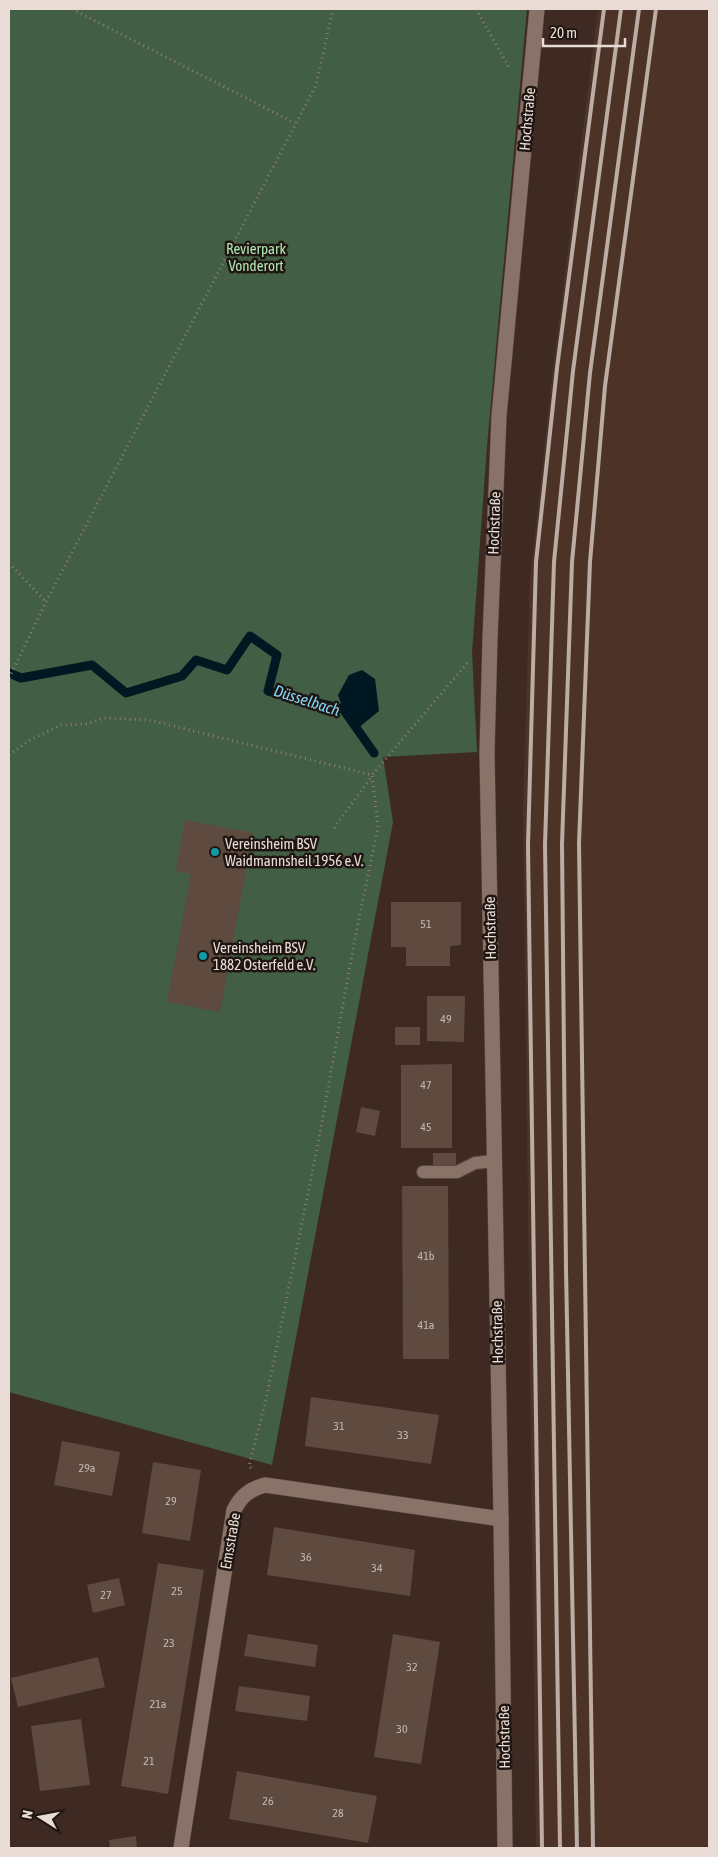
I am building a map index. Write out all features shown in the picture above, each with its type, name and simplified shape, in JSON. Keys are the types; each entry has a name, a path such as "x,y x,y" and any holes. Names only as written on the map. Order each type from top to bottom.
{"street":[{"name":"Hochstraße","path":"505,1848 487,752 499,416 537,9"},
{"path":"265,1485 501,1520"},
{"name":"Emsstraße","path":"181,1848 234,1510 238,1501 245,1494 254,1488 265,1485"}],"lane":[{"path":"423,1172 457,1172 475,1163 494,1161"}],"path":[{"path":"72,9 295,123"},
{"path":"9,678 46,602 316,85 333,9"},
{"path":"476,9 529,103"},
{"path":"9,563 46,602"},
{"path":"334,828 372,775 457,674 490,639"},
{"path":"9,755 30,740 61,725 88,724 104,718 149,720 372,775"},
{"path":"265,1485 250,1466 267,1395 315,1158 354,943 378,826 372,775"}],"shaded area":[{"path":"598,9 709,9 709,1848 536,1848 523,813 530,579 551,386"}],"green space":[{"name":"Revierpark Vonderort","path":"9,9 527,9 487,446 472,653 477,752 383,757 393,822 272,1465 9,1392"}],"water":[{"path":"362,670 375,679 379,711 357,729 343,709 338,695 349,675"}],"building":[{"path":"185,820 253,833 220,1012 167,1002 191,874 176,871"},
{"path":"391,902 461,902 461,945 450,946 450,966 406,966 406,947 391,947"},
{"path":"427,996 465,996 464,1042 427,1041"},
{"path":"395,1027 420,1027 420,1045 395,1045"},
{"path":"452,1064 452,1148 401,1148 401,1065"},
{"path":"361,1107 380,1111 375,1136 356,1132"},
{"path":"433,1153 456,1153 456,1166 433,1166"},
{"path":"402,1186 448,1186 449,1359 403,1359"},
{"path":"311,1397 439,1415 431,1464 305,1446"},
{"path":"62,1441 120,1452 112,1496 54,1485"},
{"path":"153,1462 201,1470 190,1541 142,1533"},
{"path":"274,1527 415,1550 410,1596 267,1575"},
{"path":"158,1563 204,1570 168,1794 121,1786"},
{"path":"119,1578 125,1605 93,1613 87,1585"},
{"path":"248,1634 318,1645 315,1667 244,1656"},
{"path":"393,1634 440,1642 421,1764 374,1757"},
{"path":"98,1657 105,1687 18,1707 11,1678"},
{"path":"239,1686 310,1696 307,1721 235,1711"},
{"path":"81,1719 90,1785 40,1791 31,1726"},
{"path":"237,1771 377,1796 368,1843 229,1819"},
{"path":"136,1836 137,1848 110,1848 109,1840"}],"waterway":[{"name":"Düsselbach","path":"9,673 21,678 92,665 126,693 182,676 196,660 227,670 250,636 277,655 268,691 343,709 374,753"}],"railway":[{"path":"542,1848 528,845 536,562 557,368 604,9"},
{"path":"560,1848 545,845 554,562 573,371 621,9"},
{"path":"577,1848 566,1269 562,844 572,562 590,373 639,9"},
{"path":"593,1848 579,843 590,562 605,386 656,9"}],"place":[{"name":"Vereinsheim BSV Waidmannsheil 1956 e.V.","path":"215,852"},
{"name":"Vereinsheim BSV 1882 Osterfeld e.V.","path":"203,956"}]}
